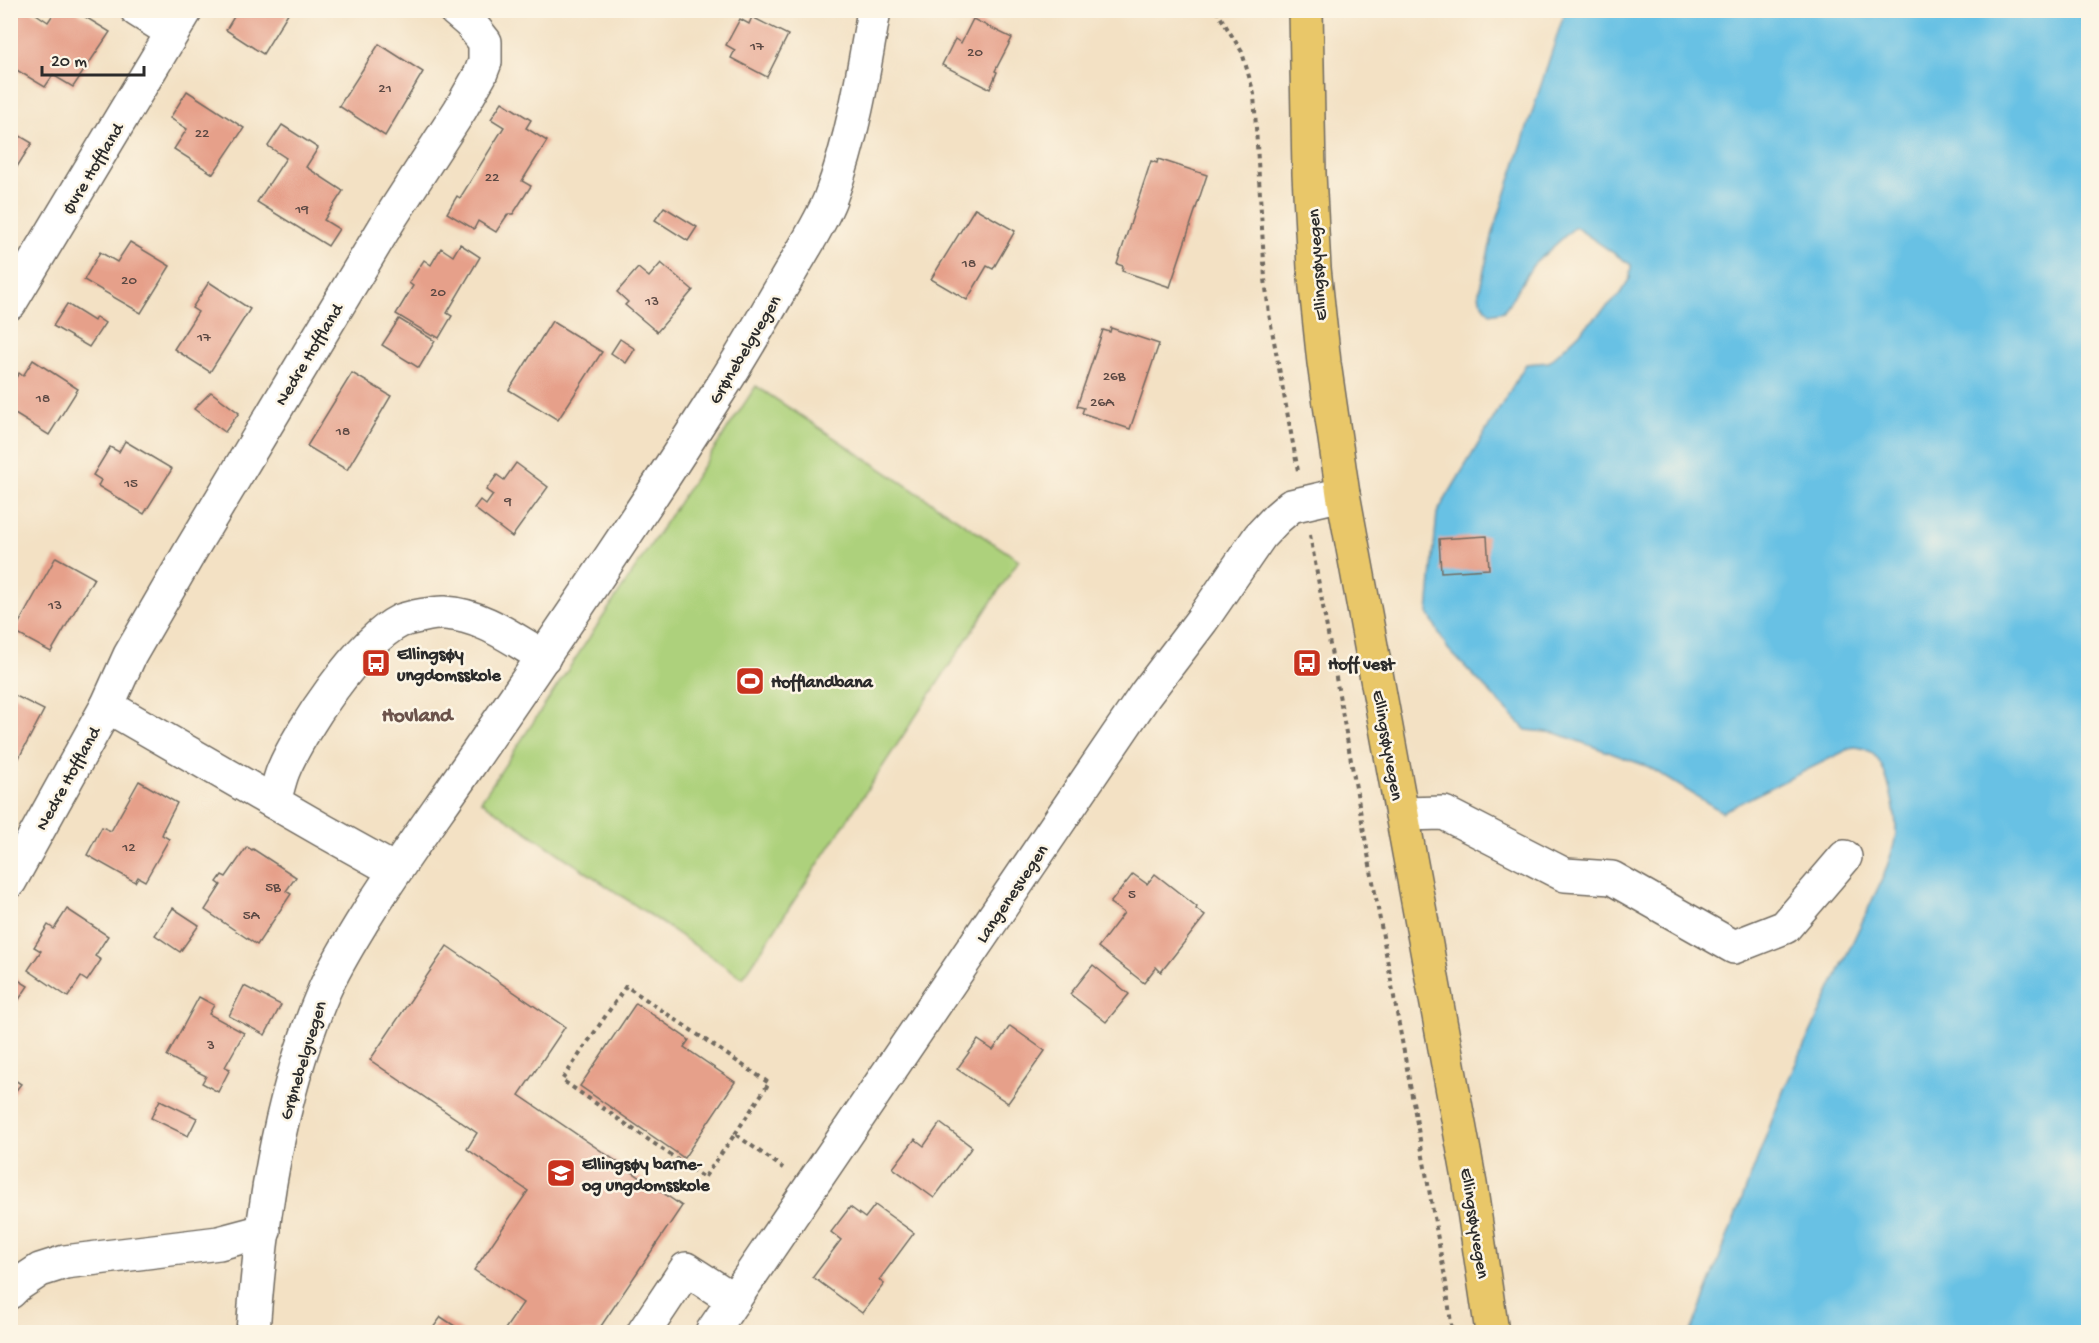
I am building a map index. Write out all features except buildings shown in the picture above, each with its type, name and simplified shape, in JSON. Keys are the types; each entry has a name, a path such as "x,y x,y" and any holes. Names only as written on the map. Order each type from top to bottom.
{"main road":[{"name":"Ellingsøyvegen","path":"1306,10 1309,174 1314,268 1324,363 1343,494 1470,1184 1492,1332"}],"street":[{"name":"Øvre Hoffland","path":"10,303 99,158 179,21 137,10"},
{"name":"Nedre Hoffland","path":"10,881 107,706 130,655 191,550 385,227 480,75 485,62 485,42 470,23 455,10"},
{"name":"Grønebelgvegen","path":"253,1332 274,1157 305,1038 326,987 348,945 394,870 440,807 638,519 749,345 828,203 846,152 859,98 874,10"},
{"name":"Langenesvegen","path":"712,1332 1145,695 1202,620 1260,536 1291,506 1343,494"},
{"path":"394,870 274,802 283,772 300,738 318,711 357,658 372,642 401,621 444,612 475,619 491,625 544,657"},
{"name":"Nedre Hoffland","path":"107,706 274,802"},
{"path":"1402,814 1444,813 1565,875 1612,878 1734,947 1785,927 1845,856"},
{"path":"10,1292 40,1270 66,1262 219,1243 264,1231"},
{"path":"644,1332 686,1269 734,1300"}],"path":[{"path":"1216,10 1242,52 1254,94 1269,314 1375,884 1446,1283 1452,1332"},
{"path":"626,986 769,1083 735,1134 704,1178 562,1080 626,986"},
{"path":"735,1134 810,1187"}],"green space":[{"name":"Hofflandbana","path":"756,386 1019,560 743,978 481,801"}],"water":[{"path":"1565,11 2088,11 2088,1332 1691,1332 1784,1089 1884,875 1894,844 1895,820 1884,771 1874,755 1862,748 1853,747 1722,812 1649,767 1556,733 1526,730 1448,649 1428,613 1437,513 1526,364 1549,362 1619,295 1630,278 1631,265 1575,227 1533,265 1504,311 1490,314 1480,300 1479,292 1493,233"}],"place":[{"name":"Ellingsøy ungdomsskole","path":"376,663"},
{"name":"Hoff vest","path":"1307,663"},
{"name":"Hofflandbana","path":"750,681"},
{"name":"Ellingsøy barne- og ungdomsskole","path":"561,1173"}],"district":[{"name":"Hovland","path":"417,714"}]}
